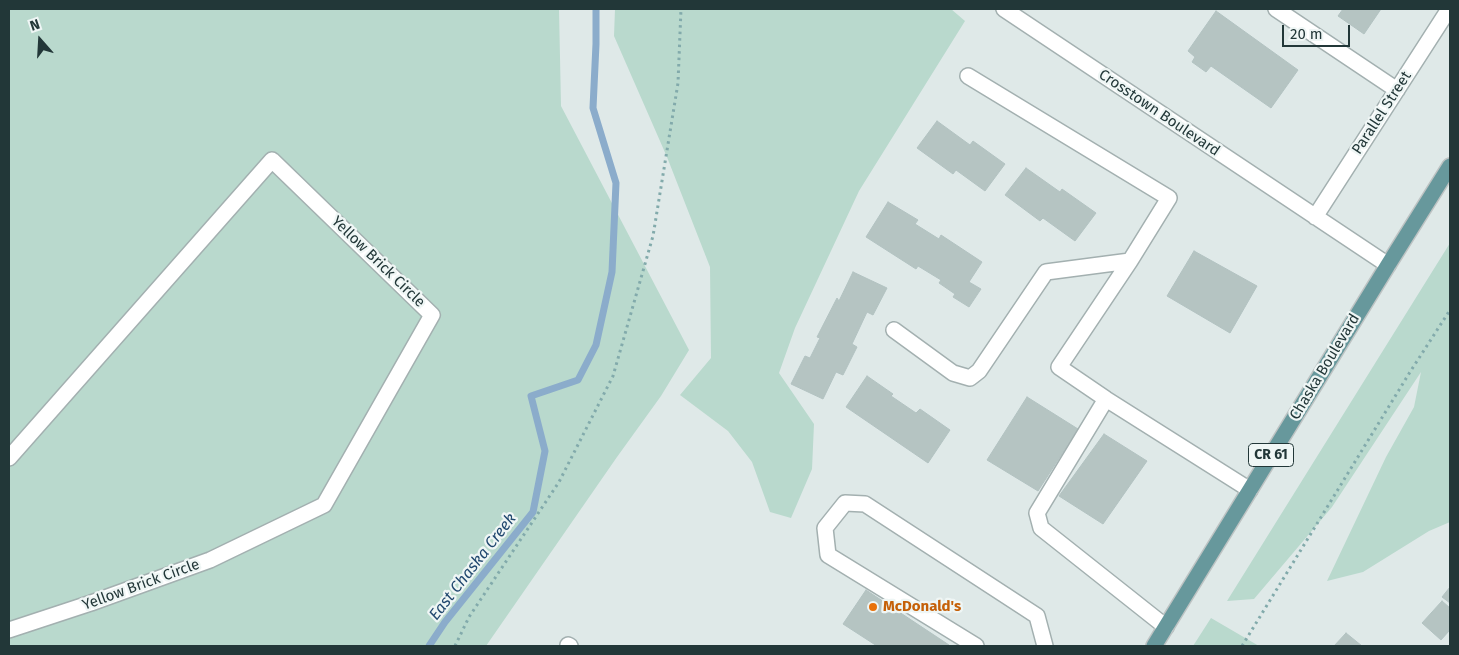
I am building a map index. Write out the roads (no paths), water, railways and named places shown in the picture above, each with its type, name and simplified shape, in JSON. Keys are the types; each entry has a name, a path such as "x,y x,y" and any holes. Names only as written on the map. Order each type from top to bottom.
{"main road":[{"name":"Chaska Boulevard","path":"1154,646 1450,166"}],"street":[{"name":"Crosstown Boulevard","path":"1004,9 1388,265"},
{"path":"1276,9 1397,90"},
{"name":"Parallel Street","path":"1315,217 1449,9"},
{"path":"968,76 1169,198 1060,367 1106,399 1250,490"},
{"name":"Yellow Brick Circle","path":"9,458 272,160 432,315 324,505 210,560 91,604 9,630"},
{"path":"894,330 953,373 970,378 980,372 1046,272 1130,261"},
{"path":"1106,399 1036,512 1041,528 1166,627"},
{"path":"976,646 828,555 825,528 845,503 865,504 1037,616 1045,646"}],"waterway":[{"name":"East Chaska Creek","path":"429,646 445,622 533,512 545,451 531,396 578,380 596,345 612,272 616,183 593,108 596,9"}],"place":[{"name":"McDonald's","path":"873,607"}]}
